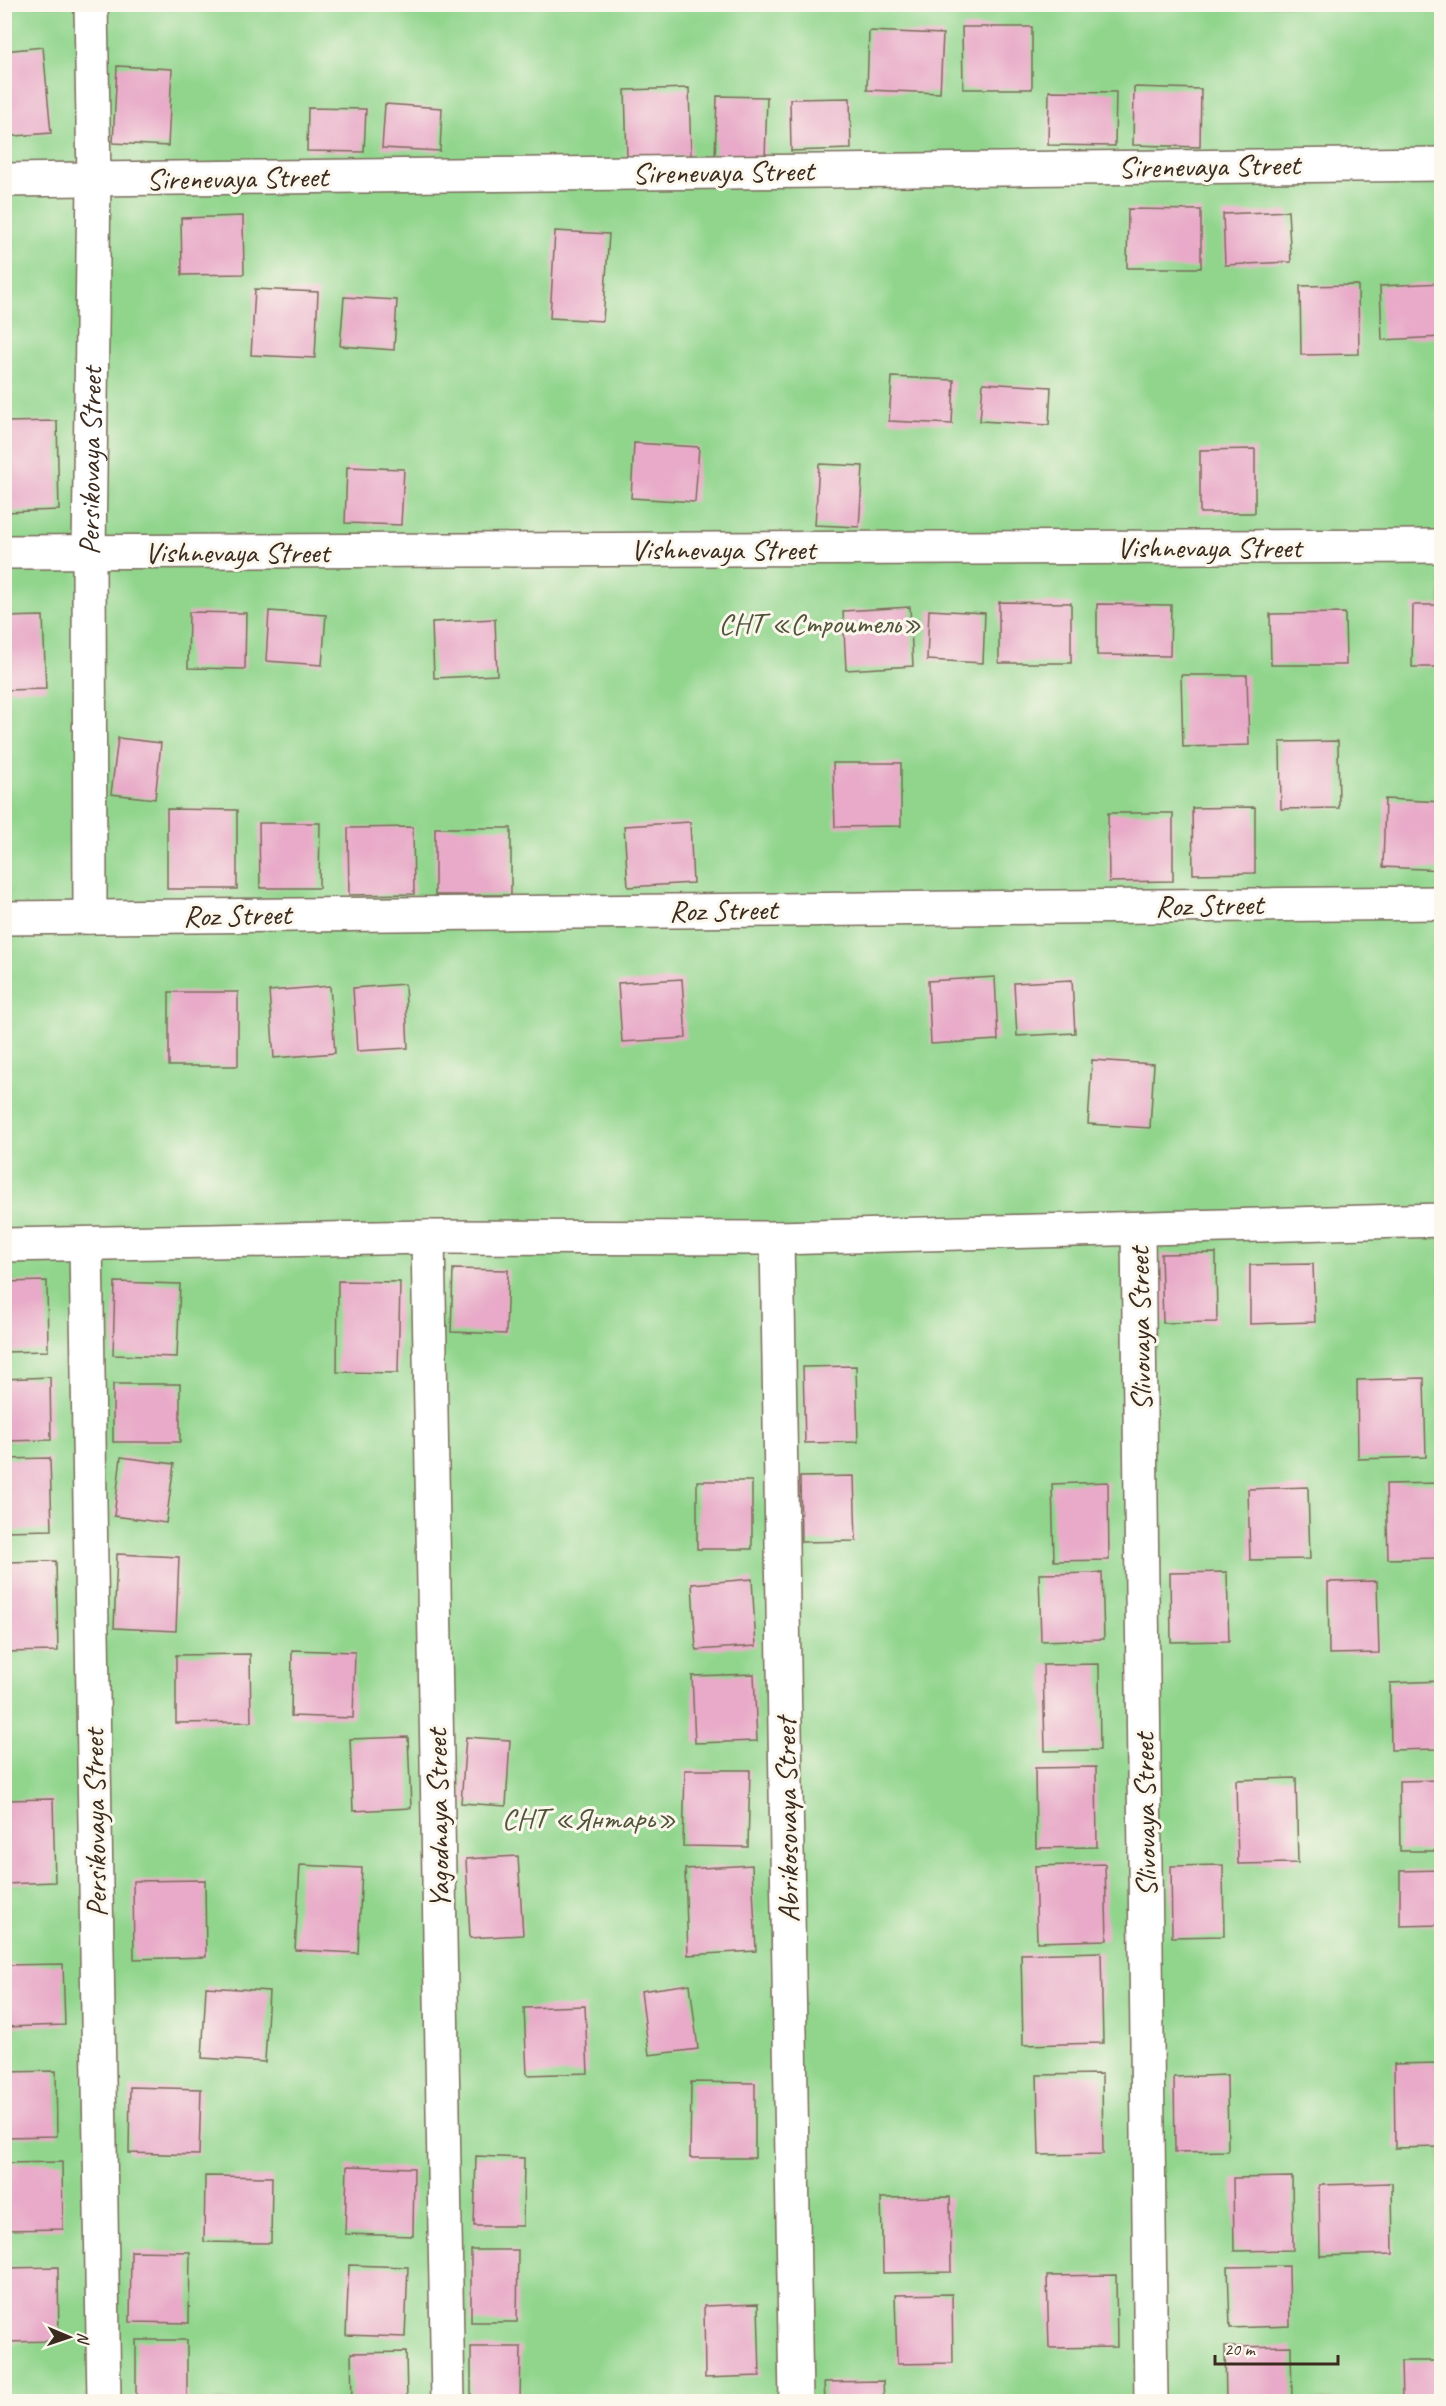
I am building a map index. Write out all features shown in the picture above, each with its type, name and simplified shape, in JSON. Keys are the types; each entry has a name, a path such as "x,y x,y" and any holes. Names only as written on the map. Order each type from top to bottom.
{"street":[{"name":"Persikovaya Street","path":"90,917 89,552 94,180 91,4"},
{"name":"Sirenevaya Street","path":"4,180 1442,164"},
{"name":"Vishnevaya Street","path":"4,552 1442,546"},
{"name":"Roz Street","path":"4,918 1442,903"},
{"path":"4,1245 428,1237 777,1238 1442,1220"},
{"name":"Slivovaya Street","path":"1138,1229 1151,2402"},
{"name":"Yagodnaya Street","path":"428,1237 448,2402"},
{"name":"Abrikosovaya Street","path":"777,1238 796,2402"},
{"name":"Persikovaya Street","path":"86,1244 104,2402"}],"green space":[{"path":"5,5 1441,5 1441,2401 5,2402"}],"building":[{"path":"962,27 1032,27 1032,89 963,89"},
{"path":"869,31 943,34 940,93 867,90"},
{"path":"43,47 51,133 4,137 4,51"},
{"path":"117,66 172,69 168,146 113,143"},
{"path":"1134,87 1201,89 1200,147 1133,145"},
{"path":"689,88 691,156 627,158 625,90"},
{"path":"1049,91 1116,92 1115,146 1048,145"},
{"path":"717,96 767,97 765,160 715,159"},
{"path":"850,98 851,149 791,151 790,99"},
{"path":"385,104 442,108 440,151 382,148"},
{"path":"308,108 366,109 364,152 307,151"},
{"path":"1128,209 1201,210 1201,268 1127,268"},
{"path":"1288,211 1291,262 1225,265 1223,214"},
{"path":"243,216 244,274 182,275 181,218"},
{"path":"555,231 609,234 603,321 550,318"},
{"path":"1442,283 1442,337 1382,340 1380,286"},
{"path":"1358,285 1359,354 1301,355 1300,286"},
{"path":"255,289 318,292 315,358 251,355"},
{"path":"344,297 397,300 394,350 340,346"},
{"path":"892,377 954,380 952,424 889,421"},
{"path":"983,383 1051,387 1049,425 980,421"},
{"path":"57,421 59,510 4,512 4,422"},
{"path":"634,443 699,447 695,502 631,498"},
{"path":"1255,449 1255,513 1200,513 1200,450"},
{"path":"819,464 863,466 859,527 815,525"},
{"path":"347,467 404,469 401,525 345,523"},
{"path":"999,602 1071,603 1071,663 999,663"},
{"path":"1097,604 1171,605 1170,656 1097,655"},
{"path":"1413,605 1442,605 1442,667 1412,667"},
{"path":"910,607 913,666 846,670 843,611"},
{"path":"929,610 985,613 983,663 927,660"},
{"path":"269,611 326,615 322,665 266,661"},
{"path":"189,612 246,613 245,669 188,668"},
{"path":"1345,613 1346,665 1271,665 1270,614"},
{"path":"43,616 46,689 4,690 4,617"},
{"path":"495,619 497,675 434,678 432,622"},
{"path":"1181,675 1247,675 1249,745 1183,747"},
{"path":"118,738 161,743 155,799 111,794"},
{"path":"1338,741 1339,808 1281,809 1280,742"},
{"path":"833,763 901,763 901,826 835,827"},
{"path":"1385,799 1442,802 1442,870 1383,867"},
{"path":"1255,807 1255,873 1193,874 1192,808"},
{"path":"167,809 237,810 237,889 167,889"},
{"path":"1108,813 1173,813 1173,881 1109,882"},
{"path":"690,822 693,883 628,887 624,826"},
{"path":"259,823 320,823 319,888 260,888"},
{"path":"413,827 414,894 349,895 348,828"},
{"path":"435,828 511,828 511,895 435,895"},
{"path":"995,977 998,1040 931,1044 928,981"},
{"path":"682,979 686,1038 622,1042 618,983"},
{"path":"1072,980 1075,1033 1017,1036 1014,983"},
{"path":"405,984 408,1048 357,1051 353,988"},
{"path":"330,986 335,1053 274,1058 269,991"},
{"path":"169,992 238,992 238,1066 169,1066"},
{"path":"1092,1060 1154,1064 1150,1128 1088,1124"},
{"path":"1216,1253 1217,1322 1163,1323 1161,1254"},
{"path":"1313,1264 1315,1322 1250,1324 1250,1265"},
{"path":"453,1269 508,1270 506,1334 451,1332"},
{"path":"47,1281 48,1351 4,1352 4,1282"},
{"path":"338,1281 400,1282 398,1373 337,1372"},
{"path":"115,1282 180,1284 177,1357 113,1355"},
{"path":"856,1366 858,1442 805,1443 803,1367"},
{"path":"50,1377 51,1440 4,1441 4,1379"},
{"path":"1424,1378 1426,1457 1358,1459 1357,1380"},
{"path":"113,1384 180,1384 180,1442 113,1442"},
{"path":"121,1457 174,1464 166,1523 114,1516"},
{"path":"50,1458 52,1530 4,1531 4,1459"},
{"path":"854,1476 856,1541 801,1542 800,1477"},
{"path":"697,1481 752,1481 752,1549 697,1549"},
{"path":"1108,1482 1109,1560 1054,1561 1052,1484"},
{"path":"1442,1483 1442,1558 1388,1559 1386,1484"},
{"path":"1308,1487 1310,1559 1250,1560 1248,1489"},
{"path":"117,1554 179,1557 176,1631 114,1628"},
{"path":"56,1561 58,1651 4,1652 4,1562"},
{"path":"1227,1572 1229,1641 1171,1642 1170,1573"},
{"path":"1102,1573 1104,1639 1041,1641 1039,1574"},
{"path":"752,1579 756,1646 696,1650 692,1584"},
{"path":"1377,1581 1379,1653 1329,1654 1328,1582"},
{"path":"292,1650 355,1652 353,1718 291,1716"},
{"path":"250,1654 251,1722 176,1723 176,1655"},
{"path":"1099,1664 1100,1750 1045,1751 1043,1665"},
{"path":"754,1674 757,1741 695,1743 692,1676"},
{"path":"1442,1681 1442,1749 1391,1750 1390,1683"},
{"path":"408,1737 411,1808 353,1811 350,1739"},
{"path":"466,1737 510,1740 506,1806 461,1803"},
{"path":"1096,1767 1097,1847 1036,1848 1035,1768"},
{"path":"685,1770 750,1770 748,1847 683,1846"},
{"path":"1296,1778 1298,1863 1238,1864 1236,1780"},
{"path":"1442,1780 1442,1851 1400,1851 1399,1781"},
{"path":"53,1799 55,1882 4,1884 4,1800"},
{"path":"518,1856 523,1935 470,1938 466,1859"},
{"path":"1105,1864 1107,1940 1037,1942 1035,1866"},
{"path":"300,1865 362,1868 358,1953 295,1950"},
{"path":"752,1865 756,1951 688,1955 685,1869"},
{"path":"1223,1865 1224,1936 1172,1937 1171,1866"},
{"path":"1442,1870 1442,1925 1400,1926 1400,1871"},
{"path":"205,1880 206,1957 134,1959 133,1881"},
{"path":"1101,1952 1103,2043 1023,2045 1021,1954"},
{"path":"63,1964 65,2025 4,2027 4,1965"},
{"path":"690,1984 698,2049 649,2055 641,1991"},
{"path":"206,1987 269,1991 265,2062 202,2058"},
{"path":"585,2006 588,2073 527,2075 524,2008"},
{"path":"1442,2063 1442,2147 1395,2148 1394,2064"},
{"path":"56,2071 57,2136 4,2137 4,2072"},
{"path":"1102,2074 1103,2154 1039,2155 1037,2075"},
{"path":"1227,2075 1228,2151 1175,2152 1174,2077"},
{"path":"691,2082 755,2083 755,2158 690,2158"},
{"path":"130,2087 201,2089 199,2155 129,2153"},
{"path":"476,2156 524,2158 523,2226 474,2226"},
{"path":"62,2162 63,2229 4,2230 4,2163"},
{"path":"347,2166 414,2168 413,2236 345,2234"},
{"path":"205,2176 272,2177 271,2243 204,2242"},
{"path":"1292,2177 1293,2250 1234,2251 1233,2178"},
{"path":"1392,2183 1393,2254 1320,2256 1319,2185"},
{"path":"950,2197 951,2272 883,2273 881,2198"},
{"path":"471,2250 518,2250 517,2322 471,2322"},
{"path":"131,2251 190,2252 189,2323 130,2322"},
{"path":"349,2265 408,2267 405,2337 346,2335"},
{"path":"1289,2266 1290,2326 1230,2328 1228,2267"},
{"path":"58,2267 59,2341 4,2342 4,2268"},
{"path":"1116,2275 1117,2347 1049,2348 1047,2276"},
{"path":"952,2294 953,2363 897,2364 895,2295"},
{"path":"758,2304 760,2376 705,2378 704,2306"},
{"path":"136,2340 187,2340 187,2402 136,2402"},
{"path":"1291,2346 1292,2401 1226,2402 1225,2347"},
{"path":"471,2347 521,2347 520,2402 471,2402"},
{"path":"406,2352 407,2402 352,2402 351,2353"},
{"path":"1401,2361 1442,2361 1442,2402 1402,2402"},
{"path":"883,2381 884,2402 825,2402 824,2382"}],"park label":[{"name":"СНТ «Строитель»","path":"820,623"},
{"name":"СНТ «Янтарь»","path":"589,1818"}]}
